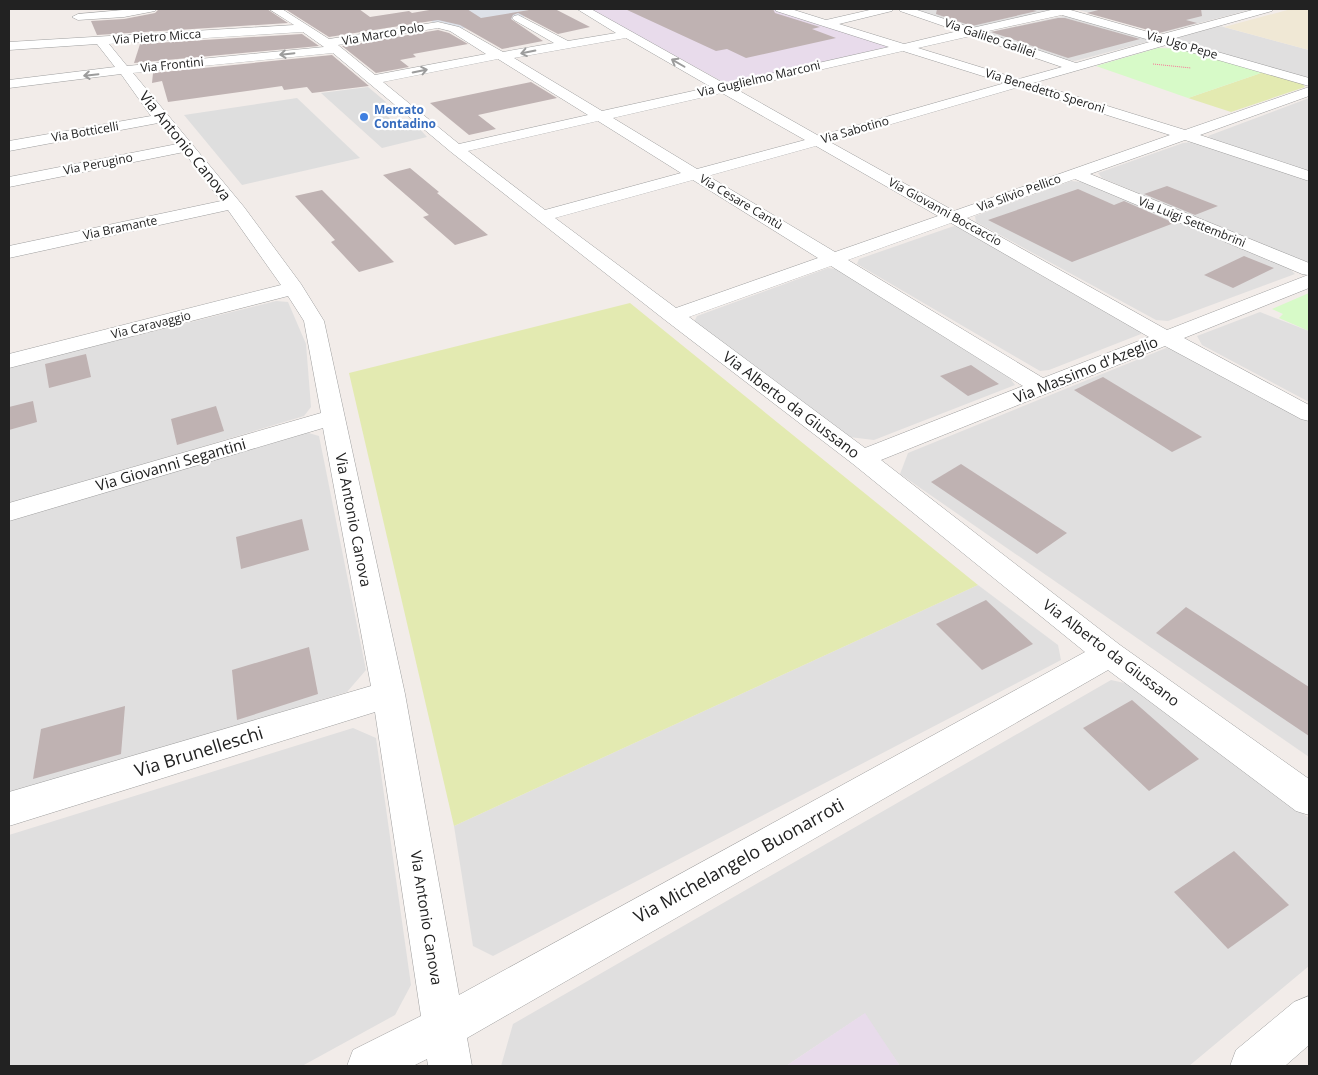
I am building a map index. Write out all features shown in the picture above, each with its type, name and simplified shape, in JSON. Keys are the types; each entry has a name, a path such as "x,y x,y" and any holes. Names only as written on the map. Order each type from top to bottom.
{"street":[{"name":"Via Antonio Canova","path":"69,9 125,70 162,118 188,147 294,288 314,321 388,694 450,1066"},
{"path":"89,31 124,14 151,9"},
{"path":"275,9 280,9"},
{"name":"Via Alberto da Giussano","path":"275,9 332,46 456,149 672,316 862,458 1109,654 1309,800"},
{"name":"Via Giovanni Boccaccio","path":"582,9 720,88 818,140 1167,338 1309,414"},
{"name":"Via Benedetto Speroni","path":"780,9 1019,82 1309,176"},
{"path":"824,23 888,9"},
{"name":"Via Galileo Galilei","path":"904,9 1075,67"},
{"name":"Via Sabotino","path":"542,216 1075,67 1268,9"},
{"name":"Via Guglielmo Marconi","path":"456,149 973,32 1059,10"},
{"name":"Via Ugo Pepe","path":"1059,10 1309,82"},
{"path":"518,18 566,45"},
{"name":"Via Marco Polo","path":"332,46 438,25"},
{"name":"Via Cesare Cantù","path":"438,25 450,26 492,53 501,56 1041,387"},
{"name":"Via Pietro Micca","path":"9,46 61,43 89,31 304,28"},
{"path":"372,80 628,34"},
{"path":"9,53 61,43"},
{"name":"Via Frontini","path":"9,84 332,46"},
{"name":"Via Silvio Pellico","path":"672,316 1309,91"},
{"name":"Via Botticelli","path":"9,146 162,118"},
{"name":"Via Perugino","path":"9,182 188,147"},
{"name":"Via Luigi Settembrini","path":"1075,173 1309,270"},
{"name":"Via Bramante","path":"9,252 232,204"},
{"name":"Via Massimo d'Azeglio","path":"862,458 995,407 1309,281"},
{"name":"Via Caravaggio","path":"9,362 294,288"},
{"name":"Via Giovanni Segantini","path":"9,512 333,417"},
{"name":"Via Michelangelo Buonarroti","path":"369,1066 444,1027 1109,654"},
{"name":"Via Brunelleschi","path":"9,809 388,694"},
{"path":"1252,1066 1309,1017"}],"shaded area":[{"path":"472,9 535,9 517,12 525,17 454,30 442,22 434,23 423,15"},
{"path":"588,9 774,9 890,45 889,47 731,83 723,82"},
{"path":"913,9 1046,9 1048,11 977,27 968,27"},
{"path":"1075,9 1253,9 1161,33"},
{"path":"1291,9 1309,9 1309,50 1224,27"},
{"path":"1063,16 1148,38 1150,41 1075,61 1066,60 989,34 989,32"},
{"path":"1220,26 1309,50 1309,79 1177,41 1174,38"},
{"path":"368,87 386,102 379,109 395,123 415,124 427,137 382,148 321,93"},
{"path":"297,98 360,158 242,185 184,115"},
{"path":"1309,98 1309,171 1212,139 1208,136"},
{"path":"1192,142 1309,181 1309,264 1102,178 1098,173 1183,143"},
{"path":"1071,181 1083,182 1288,267 1295,274 1168,321 1156,320 976,222 975,216"},
{"path":"954,226 964,228 1141,329 1141,334 1049,370 1040,371 857,264 859,259"},
{"path":"828,268 837,269 1009,377 1015,385 874,440 849,437 693,324 697,316"},
{"path":"276,301 288,302 306,344 311,407 304,416 9,505 9,367"},
{"path":"1260,312 1309,331 1309,402 1202,345 1197,336"},
{"path":"1166,348 1185,351 1309,420 1309,757 900,474 908,453"},
{"path":"305,432 319,436 366,670 347,692 12,795 9,794 9,521"},
{"path":"978,585 1058,645 1061,660 493,956 473,946 454,826"},
{"path":"1111,680 1129,684 1309,818 1309,966 1189,1066 900,1066 864,1014 786,1066 501,1066 513,1024"},
{"path":"353,728 376,738 411,985 395,1015 302,1066 9,1066 9,835"},
{"path":"865,1013 900,1066 786,1066"}],"green space":[{"path":"1158,48 1185,49 1264,72 1188,98 1096,66"},
{"path":"1264,72 1302,83 1305,87 1231,112 1188,98"},
{"path":"1309,293 1309,331 1279,318 1283,314 1272,309"},
{"path":"630,303 978,585 454,826 349,373"}],"building":[{"path":"159,9 267,9 288,23 97,35 91,21 124,19 155,13"},
{"path":"285,9 359,9 370,17 409,11 412,13 435,9 467,9 481,18 535,9 555,9 590,27 558,34 518,13 513,15 511,19 543,41 502,49 460,25 438,20 329,37"},
{"path":"625,9 773,9 775,13 820,27 812,29 836,38 746,58 727,49 716,51"},
{"path":"937,9 1029,9 1037,11 972,26 936,14"},
{"path":"1102,9 1201,9 1202,16 1186,20 1197,23 1159,33 1087,13"},
{"path":"1065,18 1140,39 1068,58 991,32"},
{"path":"438,30 449,33 468,44 413,54 416,57 400,60 409,67 376,73 342,46"},
{"path":"302,34 319,46 134,63 140,44"},
{"path":"332,55 369,86 312,93 307,87 284,90 282,86 168,102 162,81 152,83 153,73"},
{"path":"531,82 557,98 478,115 496,129 469,135 430,103"},
{"path":"410,168 488,235 455,245 423,217 429,215 383,175"},
{"path":"1167,186 1218,206 1195,215 1144,194"},
{"path":"1078,189 1114,205 1124,201 1174,223 1072,262 988,220"},
{"path":"322,190 394,262 359,272 331,242 335,240 295,196"},
{"path":"1244,256 1274,268 1233,288 1204,275"},
{"path":"86,354 91,377 49,388 45,364"},
{"path":"971,365 999,384 968,396 940,376"},
{"path":"1103,377 1202,437 1172,452 1074,390"},
{"path":"33,401 37,422 9,430 9,407"},
{"path":"216,406 224,431 177,445 171,419"},
{"path":"961,464 1067,533 1037,554 931,482"},
{"path":"302,519 309,550 241,569 236,537"},
{"path":"986,600 1033,644 982,670 936,624"},
{"path":"1186,607 1309,687 1309,736 1156,633"},
{"path":"309,647 318,694 237,720 232,670"},
{"path":"1132,700 1199,759 1149,791 1083,728"},
{"path":"125,706 121,754 33,779 41,729"},
{"path":"1234,851 1289,905 1228,949 1174,892"}],"place":[{"name":"Mercato Contadino","path":"364,117"}]}
